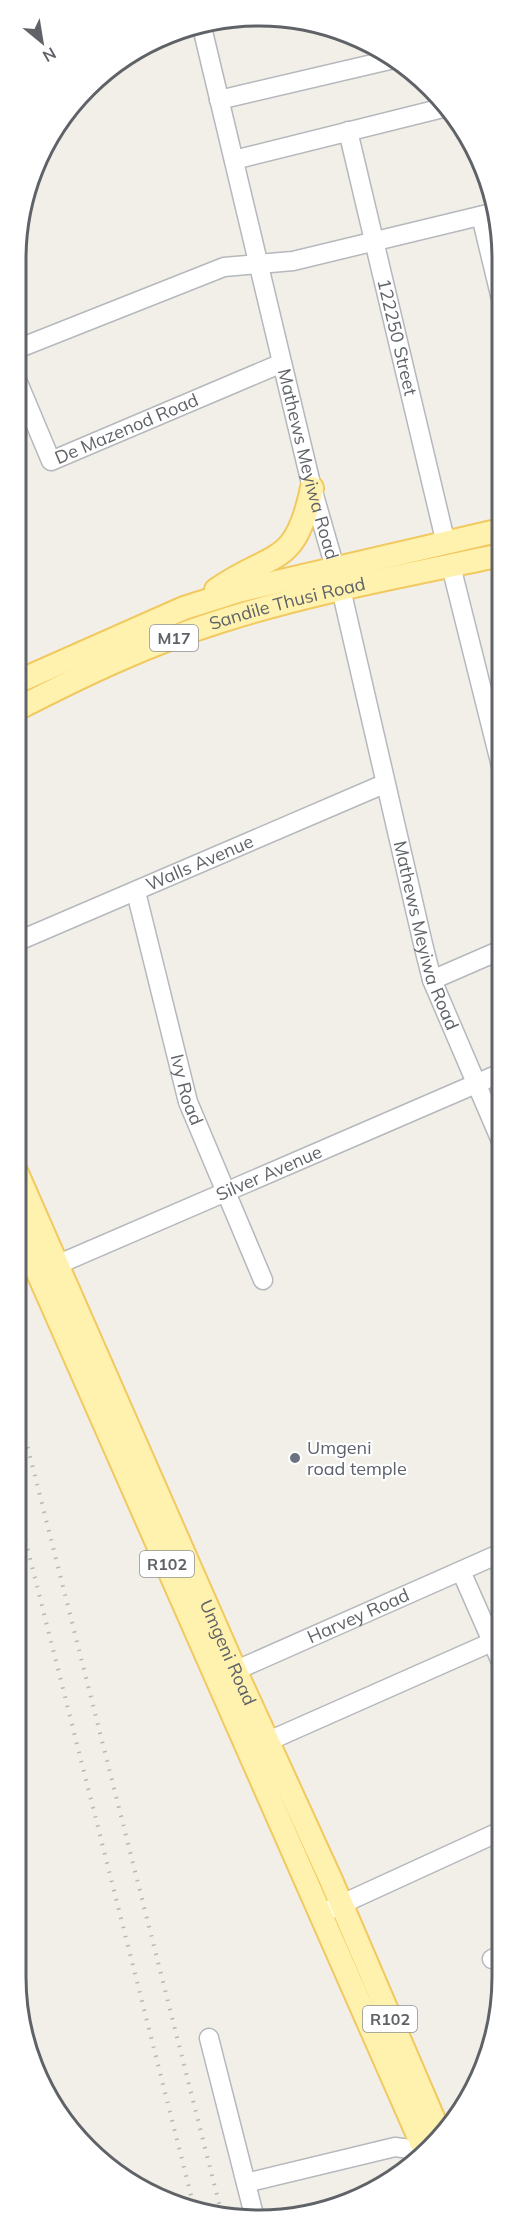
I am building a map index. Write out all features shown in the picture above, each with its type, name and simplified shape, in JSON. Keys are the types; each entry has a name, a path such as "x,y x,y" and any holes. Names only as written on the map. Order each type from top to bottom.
{"main road":[{"path":"197,603 229,580 279,556 290,546 300,534 312,488"},
{"name":"Sandile Thusi Road","path":"26,705 116,661 197,629 446,543 492,532"},
{"name":"Sandile Thusi Road","path":"26,678 197,603 338,579 451,566 492,557"},
{"name":"Umgeni Road","path":"26,1203 47,1269"},
{"name":"Umgeni Road","path":"26,1231 47,1269 332,1908 375,2012 422,2144"},
{"name":"Umgeni Road","path":"375,2012 437,2128"}],"street":[{"name":"Mathews Meyiwa Road","path":"203,32 312,488 338,579 384,784 432,980 492,1121"},
{"path":"219,100 383,62"},
{"path":"234,160 438,109"},
{"name":"122250 Street","path":"348,132 446,543"},
{"path":"26,346 224,267 293,261 488,214"},
{"name":"De Mazenod Road","path":"26,401 51,461 282,363"},
{"path":"451,566 492,730"},
{"name":"Walls Avenue","path":"26,938 384,784"},
{"name":"Ivy Road","path":"136,892 188,1102 263,1280"},
{"path":"432,980 492,954"},
{"name":"Silver Avenue","path":"47,1269 492,1077"},
{"name":"Harvey Road","path":"226,1674 492,1557"},
{"path":"258,1746 492,1642 461,1571"},
{"path":"332,1908 492,1835"},
{"path":"209,2038 253,2210"},
{"path":"246,2183 395,2147 416,2150"}],"railway":[{"path":"26,1441 220,2207"},
{"path":"26,1543 192,2201"}],"place":[{"name":"Umgeni road temple","path":"295,1458"}]}
